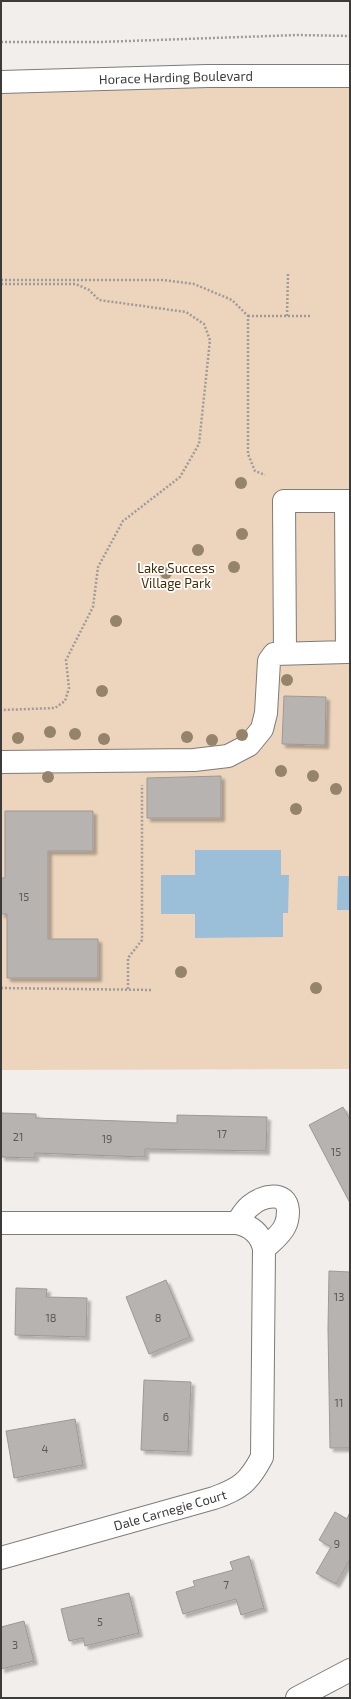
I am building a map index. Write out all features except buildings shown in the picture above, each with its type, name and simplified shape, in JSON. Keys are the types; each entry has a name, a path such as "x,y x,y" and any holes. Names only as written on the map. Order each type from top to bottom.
{"street":[{"name":"Horace Harding Boulevard","path":"1,82 207,76 350,76"},
{"path":"1,762 194,760 228,756 249,745 262,729 266,713 269,661 274,654 348,652 348,501 284,501 285,653"},
{"path":"237,1223 242,1214 258,1201 275,1196 284,1200 288,1209 285,1227 264,1249"},
{"name":"Dale Carnegie Court","path":"1,1223 237,1223 250,1227 256,1232 261,1238 264,1249 262,1457 253,1475 233,1491 214,1498 1,1558"},
{"path":"297,1698 350,1670"}],"path":[{"path":"1,42 100,42 298,35 350,36"},
{"path":"288,274 288,316"},
{"path":"1,280 163,280 194,284 232,300 248,316 312,316"},
{"path":"1,284 76,284 89,290 99,300 186,312 204,324 210,340 199,444 180,477 124,521 98,568 93,607 66,660 69,688 65,701 55,708 1,710"},
{"path":"248,316 248,454 255,471 265,475"},
{"path":"128,989 128,958 142,940 142,761"},
{"path":"1,988 153,990"}],"green space":[{"name":"Lake Success Village Park","path":"350,77 350,1069 1,1070 1,81"}],"water":[{"path":"195,850 281,850 281,875 289,875 288,913 283,913 283,937 195,938 195,914 161,914 161,875 195,875"},
{"path":"338,876 350,876 350,910 337,910"}]}
